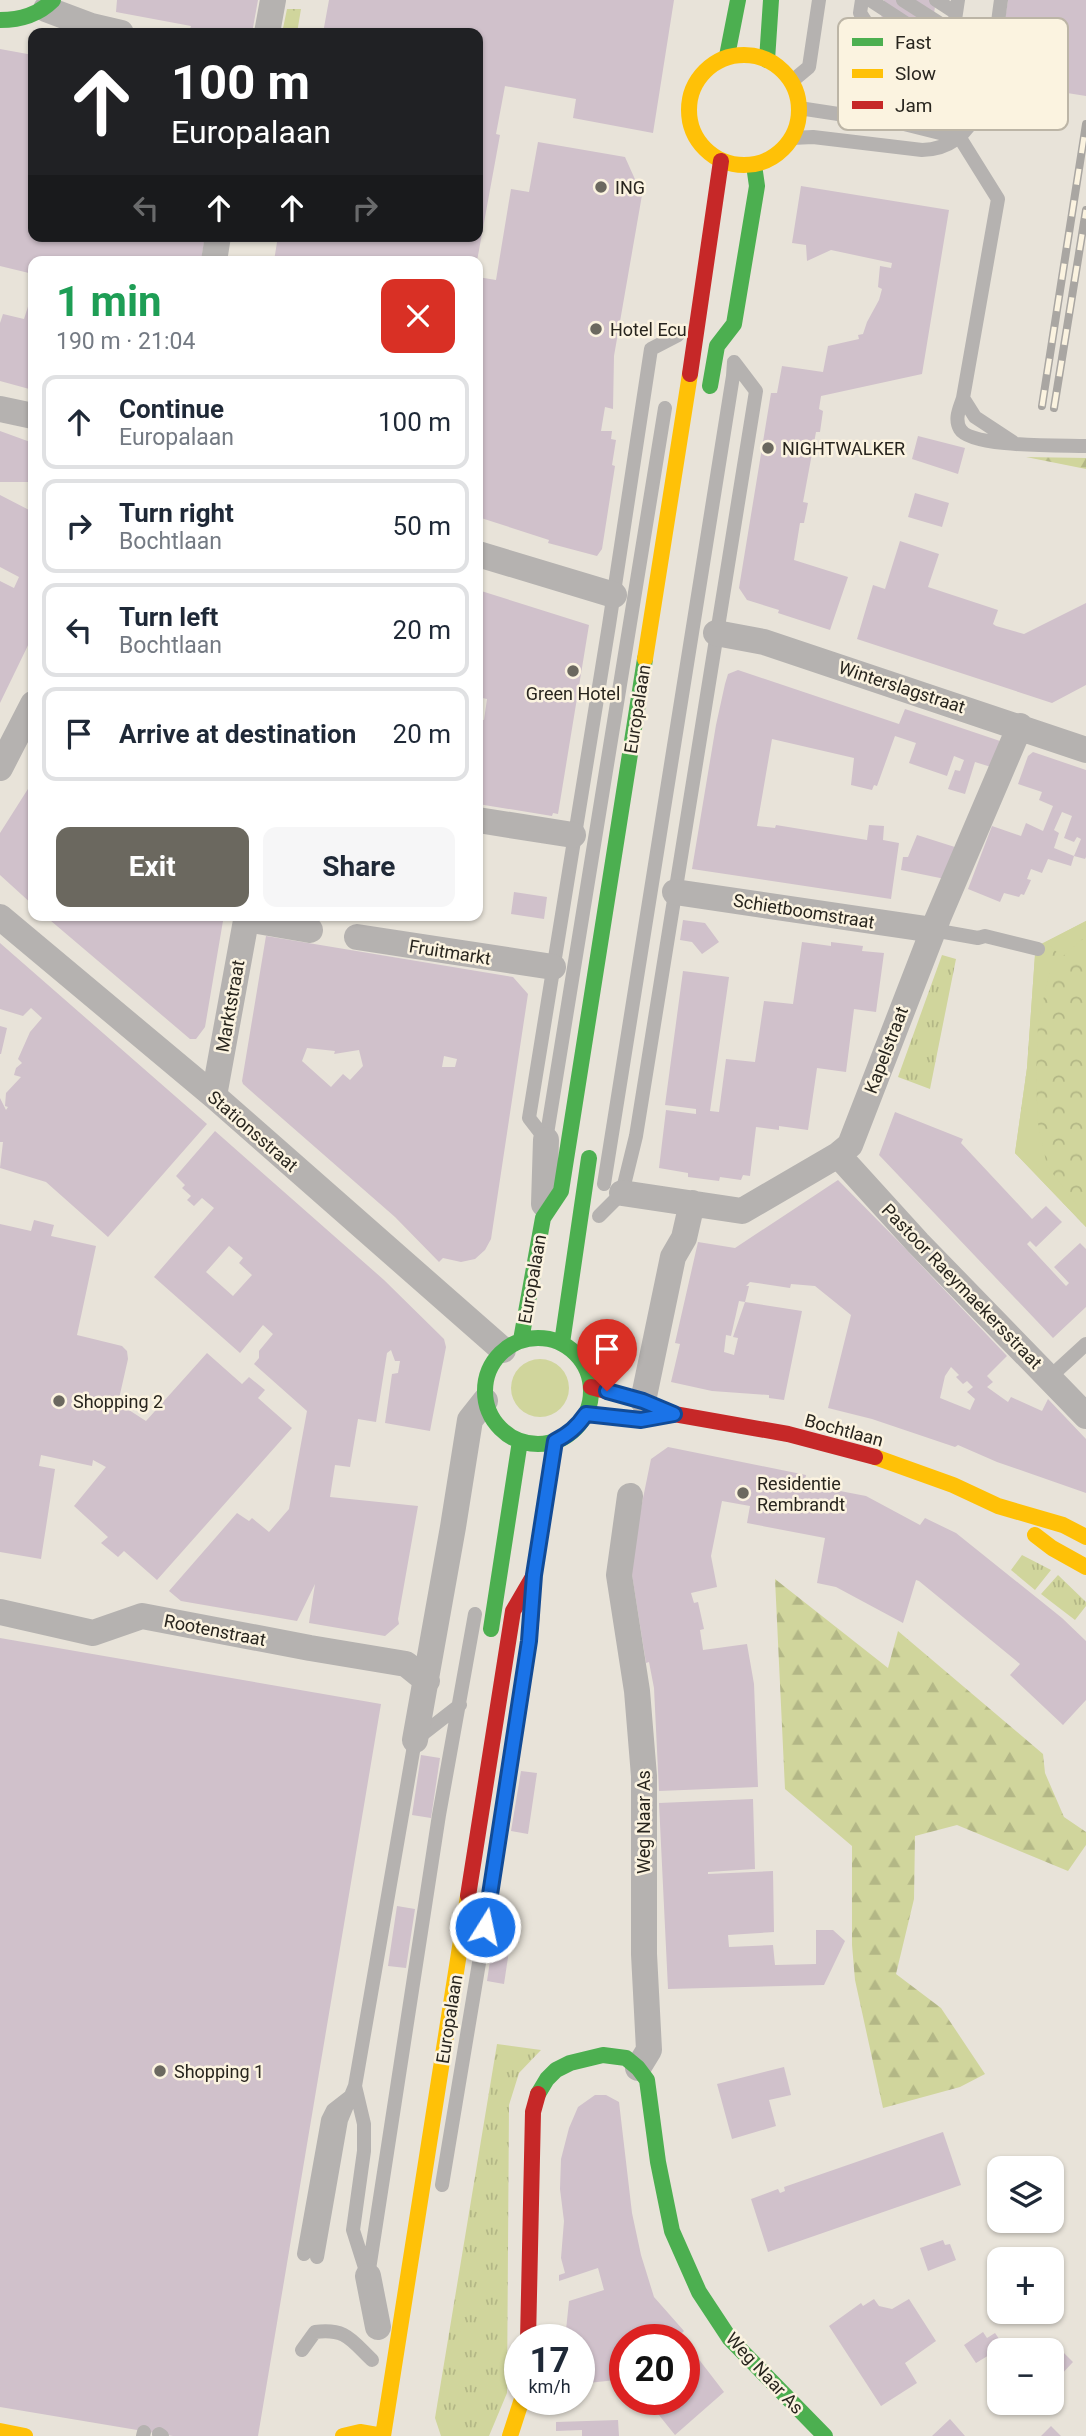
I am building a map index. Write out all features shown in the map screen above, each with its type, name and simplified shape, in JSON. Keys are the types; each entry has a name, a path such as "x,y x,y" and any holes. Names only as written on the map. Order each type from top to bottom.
{"main road":[{"path":"727,56 738,0"},
{"path":"767,60 771,0"},
{"path":"0,20 29,17 50,4"},
{"path":"727,56 751,56 767,60 781,69 792,82 799,108 798,124 792,138 770,160 754,165 721,161 698,141 691,126 689,110 698,80 727,56"},
{"name":"Europalaan","path":"485,1401 484,1387 498,1339 543,1218 561,1191 718,195 721,161"},
{"path":"708,401 716,346 734,324 757,186 754,165"},
{"path":"485,1401 492,1418 504,1432 520,1441 542,1444 567,1435 592,1415 589,1374 582,1361 562,1343 592,1142"},
{"name":"Europalaan","path":"498,1339 548,1338 562,1343"},
{"name":"Bochtlaan","path":"591,1387 642,1410 788,1434 867,1454 953,1485 998,1506 1063,1525 1086,1537"},
{"path":"489,1642 520,1441"},
{"name":"Europalaan","path":"343,2436 361,2425 383,2436 513,1611 534,1575 555,1441"},
{"name":"Bochtlaan","path":"998,1506 1052,1548 1086,1567"},
{"path":"528,2324 533,2112 538,2092 556,2070 603,2054 626,2058 638,2068"},
{"name":"Weg Naar As","path":"638,2068 647,2080 658,2162 672,2231 699,2292 730,2339 825,2436"},
{"path":"368,2381 378,2327"},
{"path":"510,2436 517,2415"},
{"path":"526,2436 529,2415"},
{"path":"0,2431 25,2436"}],"street":[{"path":"268,28 273,0"},
{"path":"50,4 100,28"},
{"name":"Europalaan","path":"677,341 693,250 718,195"},
{"path":"734,324 734,362"},
{"path":"0,409 28,415"},
{"path":"483,556 614,595"},
{"name":"Winterslagstraat","path":"716,633 764,642 1086,750"},
{"path":"0,768 28,714"},
{"name":"Kapelstraat","path":"622,1193 742,1211 838,1155 850,1144 933,930 1020,726"},
{"path":"483,821 573,835"},
{"name":"Schietboomstraat","path":"675,892 933,930"},
{"name":"Stationsstraat","path":"0,917 498,1339"},
{"name":"Marktstraat","path":"214,1096 245,921"},
{"path":"266,921 310,930"},
{"name":"Fruitmarkt","path":"357,937 548,966"},
{"name":"Europalaan","path":"543,1218 546,1139"},
{"name":"Pastoor Raeymaekersstraat","path":"838,1155 918,1243 1086,1416"},
{"path":"642,1410 673,1257 684,1238 692,1203"},
{"path":"577,1238 599,1216"},
{"path":"415,1740 470,1420 485,1401"},
{"name":"Weg Naar As","path":"630,1496 619,1575 637,1691 644,1776 645,1967 649,2050 638,2068"},
{"name":"Rootenstraat","path":"0,1612 93,1633 142,1616 407,1664 427,1681"},
{"path":"376,2281 378,2327"}],"lane":[{"path":"792,82 808,67 819,0"},
{"path":"862,0 860,13 863,18"},
{"path":"870,0 898,18"},
{"path":"904,0 932,18"},
{"path":"936,0 957,6"},
{"path":"998,18 1001,0"},
{"path":"799,108 838,114"},
{"path":"928,130 960,138 998,199 957,419 966,436 994,442 1086,446"},
{"path":"792,138 813,137 922,150 942,148 960,138 965,130"},
{"name":"Europalaan","path":"546,1139 529,1118 548,966 614,595 651,349 677,341"},
{"path":"599,1216 622,1193 636,1136 756,391 734,362"},
{"path":"599,1216 702,585 734,362"},
{"name":"Europalaan","path":"546,1139 669,390"},
{"path":"963,398 975,417 1014,443"},
{"path":"933,930 985,936 1038,949"},
{"path":"1050,1377 1086,1344"},
{"path":"485,1554 506,1534"},
{"path":"439,2203 511,1764 533,1616 534,1575"},
{"path":"376,2281 439,1815 478,1596"},
{"path":"311,2255 341,2120 354,2091 415,1740 460,1705"},
{"path":"354,2091 364,2124 365,2151 353,2230 376,2281"},
{"path":"302,2350 315,2332 331,2330 344,2333 372,2360"},
{"path":"391,2378 414,2354"}],"green space":[{"path":"287,9 301,9 298,28 283,28"},
{"path":"1026,457 1086,458 1086,469"},
{"path":"1086,921 1086,1227 1015,1153 1027,1068 1035,955 1041,944"},
{"path":"1086,921 1086,936 1062,957 1046,942"},
{"path":"942,955 956,959 930,1089 898,1077"},
{"path":"1035,955 1050,970 1038,1023 1038,1123 1047,1166 1086,1217 1086,1227 1015,1153 1027,1068"},
{"path":"534,1359 546,1359 561,1367 569,1382 569,1394 561,1409 546,1417 534,1417 519,1409 511,1394 511,1382 519,1367"},
{"path":"1022,1555 1051,1570 1035,1590 1011,1570"},
{"path":"1058,1575 1086,1602 1075,1620 1041,1594"},
{"path":"775,1579 888,1668 898,1631 1043,1754 1045,1773 1064,1817 1086,1832 1086,1845 1068,1871 957,1825 915,1836 914,1899 896,1974 941,2008 985,2074 960,2087 883,2108 855,1980 852,1945 852,1846 785,1789"},
{"path":"497,2044 541,2050 519,2073 509,2105 507,2324 504,2324 504,2400 489,2436 441,2436 435,2418"}],"building":[{"path":"117,0 258,0 253,28 190,28 116,12"},
{"path":"329,0 674,0 653,133 573,118 576,99 505,86 496,134 500,135 483,228 483,28 324,28"},
{"path":"884,0 936,0 933,18 881,18"},
{"path":"1008,0 1086,0 1086,96 1068,93 1068,18 1005,18"},
{"path":"0,49 28,54 28,242 204,242 202,256 28,256 28,273 0,266"},
{"path":"538,142 625,157 642,195 614,356 613,409 605,407 601,431 612,431 611,439 616,440 612,465 615,466 602,549 597,556 548,543 549,540 483,519 483,278 496,280 511,189 529,192"},
{"path":"801,186 949,210 922,374 821,396 819,409 823,411 820,432 816,432 803,502 808,503 804,523 800,523 794,560 848,577 830,630 747,600 739,588 771,393 777,393 782,366 823,372 828,346 859,339 858,335 863,334 879,300 882,289 878,287 880,266 891,268 892,263 831,250 807,261 806,245 792,243"},
{"path":"277,242 480,242 478,256 275,256"},
{"path":"28,307 28,389 0,381 0,323 3,314 24,319"},
{"path":"0,431 28,441 28,482 0,482"},
{"path":"918,436 965,448 958,474 912,459"},
{"path":"915,493 949,503 942,527 908,517"},
{"path":"0,495 28,509 28,645 0,703 0,581 14,588 19,577 0,567"},
{"path":"900,541 939,554 928,587 998,610 993,624 996,626 1024,634 1086,603 1086,685 1052,703 857,639 873,585 885,589"},
{"path":"483,592 589,625 558,814 553,813 552,816 483,805 483,720 487,699 483,698"},
{"path":"738,670 899,724 905,709 1000,741 991,767 975,762 965,794 948,789 955,770 960,771 964,760 954,756 947,776 909,763 916,743 895,736 877,786 874,785 872,790 851,785 854,758 772,739 757,826 775,828 776,825 867,840 869,825 884,826 883,840 899,843 891,899 692,869 725,684 728,674"},
{"path":"1033,752 1086,770 1086,857 1074,856 1071,866 1048,859 1042,873 1031,869 1027,879 1031,880 1024,895 1019,897 1004,893 1000,902 968,889 992,826 1021,836 1026,823 1043,831 1053,806 1039,800 1042,792 1018,784 1028,756","holes":["1062,812 1072,816 1064,838 1074,842 1077,837 1081,839 1074,856 1054,848 1059,833 1054,830"]},
{"path":"28,789 28,900 0,875 0,833"},
{"path":"917,835 958,848 945,879 901,870 903,857 908,857"},
{"path":"514,892 547,897 544,919 511,914"},
{"path":"683,920 705,923 719,942 702,954 692,942 680,940"},
{"path":"51,921 223,921 205,1027 196,1039 190,1039"},
{"path":"266,936 513,977 528,994 491,1239 485,1250 475,1259 461,1262 443,1258 439,1262 395,1217 242,1081","holes":["307,1048 335,1051 334,1054 359,1050 363,1066 350,1080 343,1074 331,1087 302,1061","444,1056 457,1059 455,1067 442,1067"]},
{"path":"802,942 863,946 862,951 884,953 876,1012 854,1009 846,1072 817,1068 808,1130 779,1126 779,1130 756,1127 750,1176 743,1175 741,1180 720,1177 719,1181 688,1177 688,1173 659,1168 666,1110 696,1114 696,1109 665,1105 683,971 729,977 710,1111 719,1112 726,1059 755,1062 764,1001 793,1004"},
{"path":"0,943 207,1124 108,1237 46,1182 0,1168 3,1142 0,1142 0,1098 6,1110 6,1093 21,1077 14,1075 16,1068 22,1063 18,1059 30,1032 42,1018 31,1008 23,1016 0,1009"},
{"path":"0,1026 7,1028 1,1054 0,1054"},
{"path":"895,1112 963,1139 961,1143 1032,1219 1046,1206 1062,1222 1036,1247 1030,1241 1027,1244 1066,1286 1069,1283 1054,1267 1080,1243 1086,1249 1086,1307 1053,1338 879,1155"},
{"path":"215,1131 384,1280 444,1339 446,1347 430,1431 385,1423 392,1374 398,1373 400,1361 395,1361 391,1350 387,1353 376,1422 358,1419 350,1467 335,1465 330,1497 418,1506 399,1624 385,1636 309,1623 315,1584 297,1621 181,1601 169,1591 237,1513 249,1521 252,1518 269,1532 289,1509 307,1411 254,1364 259,1358 259,1351 273,1334 263,1325 240,1353 154,1277 214,1208 202,1198 194,1206 187,1200 191,1196 182,1188 185,1185 176,1176","holes":["229,1246 243,1258 239,1263 252,1275 233,1296 206,1272"]},
{"path":"838,1180 1007,1356 987,1376 993,1382 987,1387 1008,1402 1011,1397 1042,1411 1048,1399 1086,1439 1086,1493 997,1462 958,1445 955,1447 872,1419 828,1408 851,1315 815,1286 791,1284 790,1288 750,1282 746,1286 749,1286 745,1302 802,1311 784,1400 769,1398 769,1395 712,1391 671,1382 680,1344 675,1343 698,1242 735,1248","holes":["739,1301 745,1302 733,1337 738,1338 734,1355 724,1352 726,1335 731,1336","951,1367 959,1375 956,1377 963,1384 967,1381 973,1387 967,1392 975,1399 970,1410 940,1398 945,1376"]},
{"name":"Shopping 2","path":"34,1220 54,1225 51,1236 96,1246 77,1335 122,1346 127,1351 128,1359 118,1403 146,1421 207,1353 242,1384 249,1377 265,1390 258,1398 292,1428 157,1580 124,1551 118,1557 101,1543 108,1537 74,1506 106,1467 93,1460 92,1466 41,1455 39,1466 55,1469 41,1559 0,1552 0,1224 31,1231"},
{"path":"668,1447 806,1475 804,1484 866,1496 920,1525 925,1518 956,1533 1062,1618 1086,1641 1086,1700 1063,1725 1010,1675 1020,1664 919,1581 916,1580 903,1623 836,1587 817,1583 825,1538 747,1523 750,1506 722,1501 711,1556 717,1587 691,1593 694,1603 698,1602 704,1629 700,1630 703,1650 747,1644 754,1684 758,1787 659,1791 654,1688 649,1662 646,1663 630,1562 651,1459"},
{"name":"Shopping 1","path":"0,1638 381,1704 258,2436 173,2436 0,2407"},
{"path":"421,1755 440,1758 431,1818 412,1815"},
{"path":"521,1771 537,1773 528,1834 511,1831"},
{"path":"753,1799 755,1869 708,1874 773,1871 774,1932 728,1935 729,1947 773,1945 775,1965 816,1964 816,1930 833,1930 845,1941 824,1985 668,1989 659,1803"},
{"path":"397,1906 415,1909 406,1968 388,1966"},
{"path":"496,1921 513,1924 504,1984 487,1981"},
{"path":"784,2067 791,2095 769,2100 776,2126 732,2139 717,2084"},
{"path":"595,2095 606,2095 619,2102 632,2213 641,2255 654,2297 678,2324 609,2324 609,2381 595,2382 595,2324 567,2324 569,2301 604,2290 598,2268 559,2281 559,2275 565,2273 561,2258 564,2221 560,2189 561,2159 578,2107"},
{"path":"943,2132 961,2185 768,2252 751,2199 778,2189 780,2193 785,2191 784,2187"},
{"path":"943,2240 945,2245 950,2244 956,2260 928,2271 920,2248"},
{"path":"874,2299 879,2306 892,2309 909,2299 936,2341 905,2363 917,2383 881,2406 829,2326 861,2303 863,2306"},
{"path":"983,2332 987,2338 987,2356 976,2363 964,2345"},
{"path":"1064,2353 1073,2362 1064,2372"},
{"path":"700,2361 724,2392 700,2413"},
{"path":"659,2415 698,2415 675,2435"},
{"path":"950,2419 965,2436 932,2436"},
{"path":"618,2420 619,2436 582,2436 582,2430 556,2431 556,2422"},
{"path":"1051,2426 1061,2436 1041,2436"}],"railway":[{"path":"1042,406 1086,124"},
{"path":"1054,408 1086,210"}],"traffic: fast":[{"path":"0,20 29,16 53,0"},
{"path":"727,56 738,0"},
{"path":"767,60 771,0"},
{"path":"710,386 717,346 734,324 757,186 754,165"},
{"path":"521,1340 543,1218 561,1191 645,659"},
{"path":"562,1343 589,1158"},
{"path":"538,1338 558,1342 576,1353 587,1371 591,1391 587,1411 576,1429 558,1440 538,1444 518,1440 500,1429 489,1411 485,1391 489,1371 500,1353 518,1342 538,1338"},
{"path":"491,1629 520,1441"},
{"path":"538,2094 556,2070 570,2063 603,2055 626,2058 638,2068 647,2080 658,2162 672,2231 699,2292 730,2339 825,2436"}],"traffic: slow":[{"path":"744,55 765,59 783,71 795,89 799,110 795,131 783,149 765,161 744,165 723,161 705,149 693,131 689,110 693,89 705,71 723,59 744,55"},
{"path":"645,659 690,374"},
{"path":"875,1457 953,1485 998,1506 1063,1525 1086,1537"},
{"path":"1035,1535 1086,1567"},
{"path":"383,2436 468,1896"},
{"path":"510,2436 517,2415"},
{"path":"0,2431 25,2436"},
{"path":"343,2436 360,2432 383,2436"}],"traffic: jam":[{"path":"690,374 721,161"},
{"path":"591,1387 643,1401 674,1414 788,1434 875,1457"},
{"path":"468,1896 513,1611 534,1575 555,1441"},
{"path":"528,2324 533,2112 538,2094"}],"place":[{"name":"ING","path":"601,187"},
{"name":"Hotel Ecu","path":"596,329"},
{"name":"NIGHTWALKER","path":"768,448"},
{"name":"Green Hotel","path":"573,671"},
{"name":"Shopping 2","path":"59,1401"},
{"name":"Residentie Rembrandt","path":"743,1493"},
{"name":"Shopping 1","path":"160,2071"}],"route":[{"path":"485,1927 533,1616 534,1575 555,1441 578,1426 586,1414 641,1420 674,1414 643,1401 607,1391"}]}
